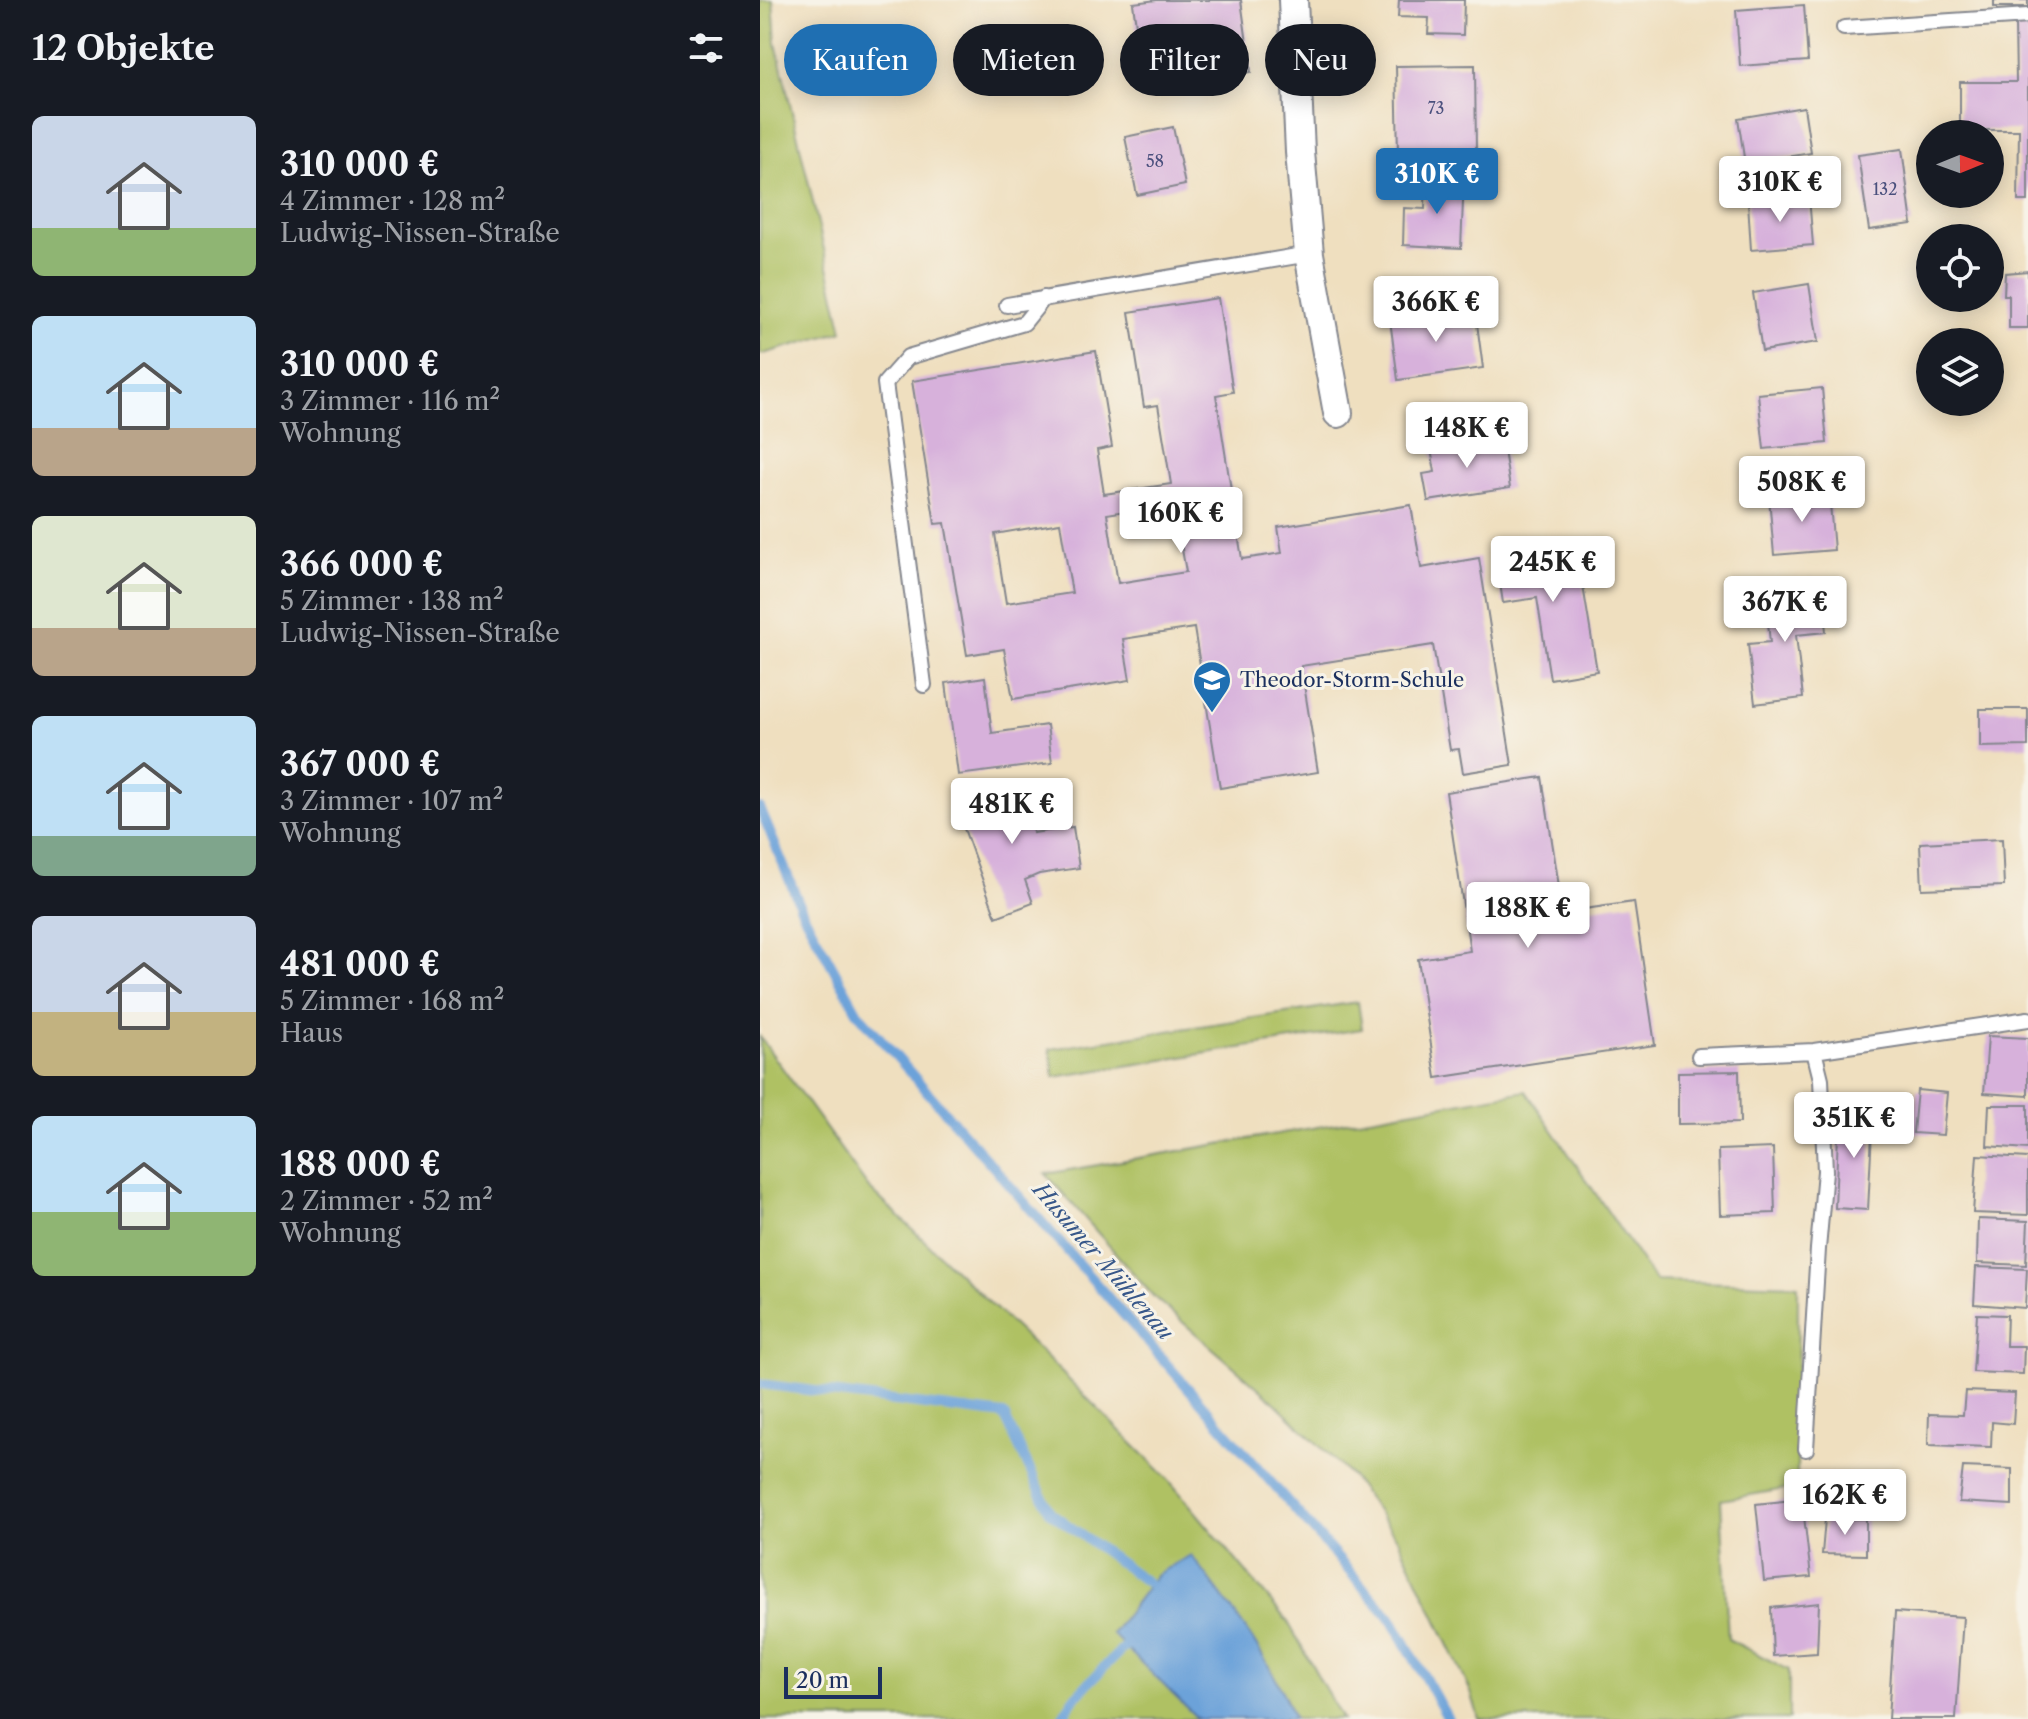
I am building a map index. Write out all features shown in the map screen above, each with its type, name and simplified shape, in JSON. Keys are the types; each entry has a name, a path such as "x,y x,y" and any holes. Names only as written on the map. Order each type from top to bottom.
{"street":[{"path":"1293,0 1300,152 1309,254 1338,413"}],"lane":[{"path":"1844,28 2028,16"},
{"path":"1007,305 1309,254"},
{"path":"924,685 885,383 908,357 1024,323 1044,298"},
{"path":"1699,1056 1814,1051 2028,1019"},
{"path":"1806,1449 1825,1171 1821,1079 1814,1051"}],"green space":[{"path":"760,0 773,0 784,96 788,96 843,331 760,355"},
{"path":"1358,1002 1362,1029 1054,1077 1050,1049"},
{"path":"760,1037 868,1187 1040,1351 1168,1479 1288,1622 1342,1719 1294,1719 1285,1696 1157,1574 1112,1633 1198,1719 760,1719"},
{"path":"1526,1091 1655,1281 1798,1285 1797,1487 1721,1500 1728,1639 1789,1670 1789,1719 1479,1719 1471,1692 1399,1541 1352,1477 1271,1399 1155,1298 1046,1174"}],"water":[{"path":"1191,1555 1262,1654 1294,1719 1198,1719 1112,1634 1157,1574"}],"building":[{"path":"1241,0 1244,24 1136,24 1133,3"},
{"path":"1399,0 1464,0 1463,35 1428,34 1429,18 1398,17"},
{"path":"1994,0 2028,0 2028,7 1994,7"},
{"path":"1804,5 1808,61 1740,66 1736,10"},
{"path":"2015,23 2028,23 2028,201 2018,201 2019,130 2004,130 2004,120 1960,120 1960,82 2016,82"},
{"path":"1475,65 1476,151 1398,152 1396,66"},
{"path":"1804,107 1811,153 1745,164 1738,118"},
{"path":"1173,127 1185,185 1137,195 1125,137"},
{"path":"1902,149 1912,224 1869,230 1858,155"},
{"path":"1426,177 1464,178 1461,248 1403,245 1404,208 1425,209"},
{"path":"1809,197 1813,245 1751,250 1748,202"},
{"path":"2028,271 2028,328 2009,328 2009,295 2004,295 2005,273"},
{"path":"1809,284 1818,342 1762,351 1753,293"},
{"path":"1218,298 1233,392 1216,395 1242,559 1282,553 1278,527 1411,505 1421,568 1479,558 1512,765 1463,773 1459,749 1450,750 1433,645 1301,666 1318,772 1220,788 1194,628 1123,639 1130,680 1013,699 1004,649 967,655 945,523 935,524 912,381 1096,351 1112,447 1097,450 1104,494 1171,484 1158,405 1144,407 1129,312","holes":["1174,503 1186,572 1118,583 1107,514","1060,523 1072,593 1006,603 995,534"]},
{"path":"1475,309 1483,368 1398,380 1390,320"},
{"path":"1822,388 1827,443 1764,449 1758,394"},
{"path":"1502,438 1510,488 1428,501 1423,474 1435,472 1431,449"},
{"path":"1829,492 1834,550 1774,555 1769,497"},
{"path":"1576,543 1597,671 1550,679 1537,598 1503,603 1496,557"},
{"path":"1822,588 1826,632 1796,635 1803,698 1755,704 1748,644 1770,642 1765,594"},
{"path":"985,677 992,733 1047,725 1052,763 958,775 946,683"},
{"path":"1980,709 2028,709 2028,746 1980,747"},
{"path":"1542,777 1563,912 1634,902 1655,1045 1436,1078 1418,959 1470,951 1446,792"},
{"path":"1026,787 1033,833 1073,827 1079,868 1039,874 1025,880 1033,903 996,917 954,801 991,788 996,798"},
{"path":"2002,839 2004,886 1922,889 1920,843"},
{"path":"1988,1036 2028,1038 2028,1096 1984,1093"},
{"path":"1739,1071 1740,1123 1678,1124 1678,1072"},
{"path":"1917,1090 1947,1093 1943,1135 1913,1133"},
{"path":"1989,1105 2028,1105 2028,1149 1987,1146"},
{"path":"1839,1110 1873,1112 1868,1210 1835,1208"},
{"path":"1773,1148 1775,1213 1720,1215 1718,1150"},
{"path":"1977,1155 2028,1158 2028,1215 1973,1213"},
{"path":"1978,1219 2028,1221 2026,1265 1977,1263"},
{"path":"1976,1267 2027,1269 2025,1308 1974,1304"},
{"path":"1977,1314 2007,1315 2006,1346 2024,1346 2023,1374 1973,1372"},
{"path":"1965,1391 2015,1393 2013,1424 1992,1422 1991,1447 1928,1445 1929,1414 1963,1415"},
{"path":"1963,1467 2012,1469 2012,1505 1959,1502"},
{"path":"1802,1499 1811,1577 1764,1581 1756,1504"},
{"path":"1825,1519 1866,1519 1866,1555 1822,1554"},
{"path":"1819,1603 1817,1653 1773,1656 1771,1608"},
{"path":"1895,1612 1963,1617 1956,1719 1888,1719"}],"waterway":[{"name":"Husumer Mühlenau","path":"760,808 803,913 858,1013 1393,1621 1448,1719"},
{"path":"760,1384 1004,1415 1050,1512 1149,1584"},
{"path":"1061,1719 1075,1697 1125,1646"}],"place":[{"name":"Theodor-Storm-Schule","path":"1212,714"}]}
